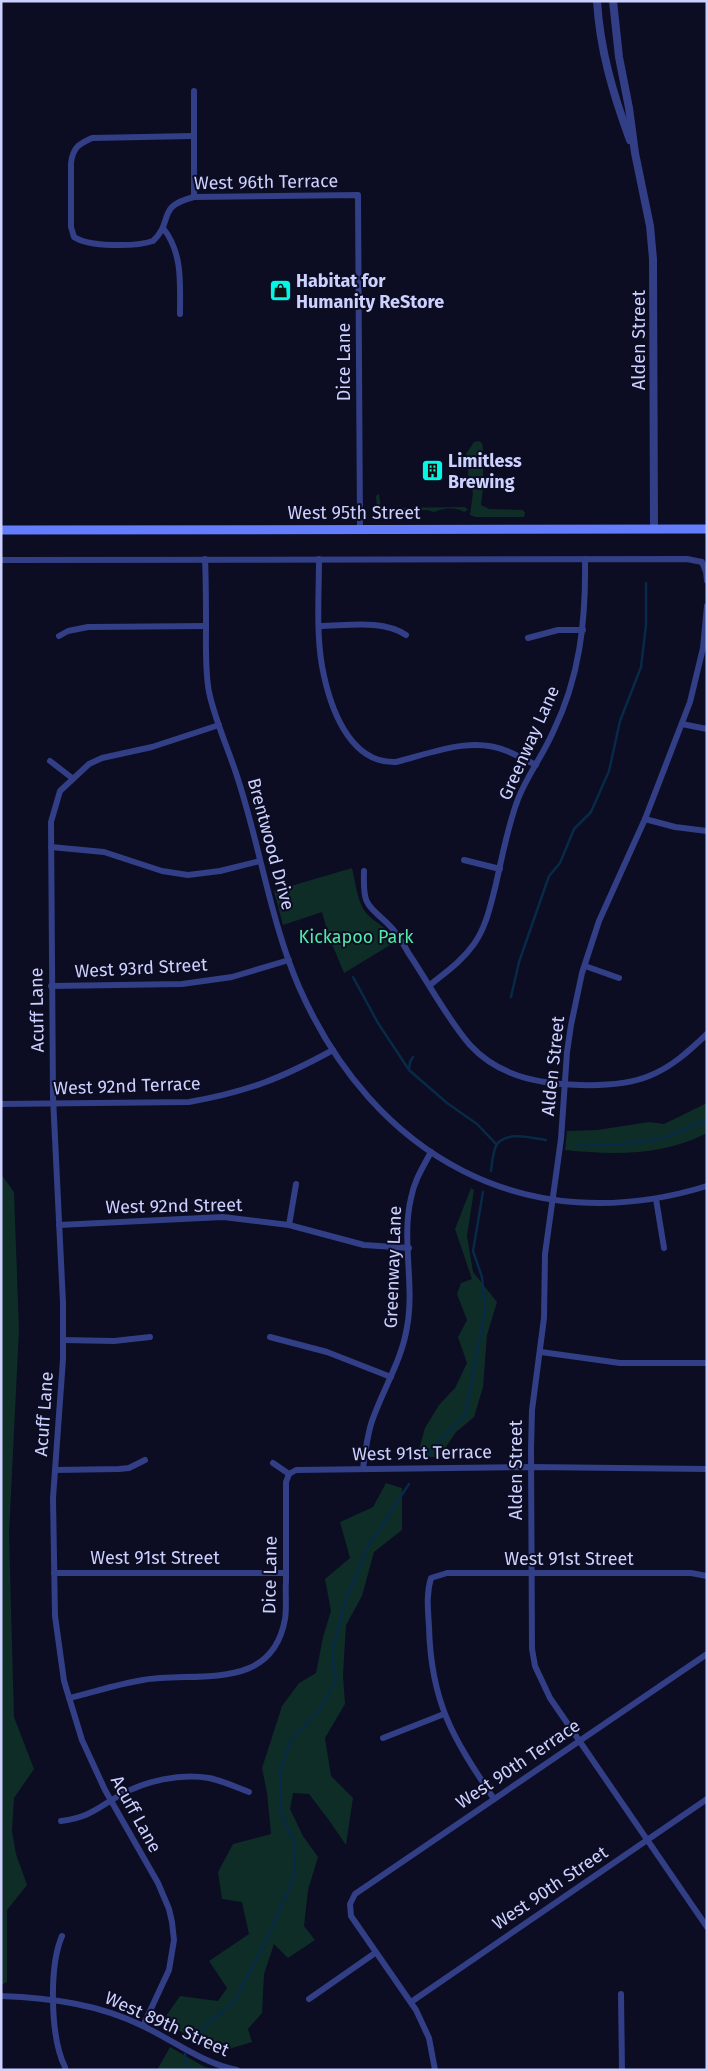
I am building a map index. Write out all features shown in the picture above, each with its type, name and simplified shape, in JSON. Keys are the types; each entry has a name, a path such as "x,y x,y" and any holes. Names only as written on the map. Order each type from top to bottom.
{"main road":[{"name":"West 95th Street","path":"1,530 707,529"}],"street":[{"name":"Alden Street","path":"597,1 605,62 613,94 635,153"},
{"name":"Alden Street","path":"613,1 619,57 635,153 650,226 653,259 654,528"},
{"path":"194,91 194,197"},
{"name":"West 96th Terrace","path":"194,136 92,138 77,145 72,153 71,227 74,238 82,242 136,244 153,241 163,228 167,210 179,201 194,197 358,196"},
{"name":"Dice Lane","path":"358,196 360,529"},
{"path":"163,228 175,246 180,268 180,314"},
{"name":"Brentwood Drive","path":"206,559 206,667 208,690 236,774 289,960 311,1012 333,1050 361,1089 407,1135 431,1152 469,1174 501,1188 552,1200 607,1204 656,1199 707,1186"},
{"path":"319,559 319,626 322,665 334,707 353,743 365,755 387,763 476,744 507,750 536,765"},
{"name":"Greenway Lane","path":"430,984 456,964 475,943 487,920 518,798 552,735 570,691 579,659 583,630 585,559"},
{"path":"1,560 687,559 702,562 707,581"},
{"name":"Alden Street","path":"707,606 706,625 696,683 645,819 606,904 585,966 571,1026 561,1139 545,1254 544,1318 532,1410 531,1467 531,1635 535,1666 550,1698 707,1927"},
{"path":"59,636 68,631 88,626 206,626"},
{"path":"319,626 375,626 398,630 406,635"},
{"path":"528,638 558,630 583,630"},
{"name":"Acuff Lane","path":"143,2026 169,1970 174,1940 169,1908 158,1883 111,1801 82,1740 69,1698 59,1650 55,1616 53,1513 63,1340 51,986 51,847 53,812 60,791 89,764 102,758 152,746 219,724"},
{"path":"682,724 707,729"},
{"path":"50,761 72,778"},
{"path":"645,819 707,831"},
{"path":"51,847 104,852 162,871 188,875 205,874 260,861"},
{"path":"464,860 500,869"},
{"path":"364,871 364,892 370,908 395,932 458,1029 486,1059 512,1074 531,1079 565,1083 611,1085 648,1077 678,1060 707,1034"},
{"name":"West 93rd Street","path":"51,986 151,986 189,983 232,977 289,960"},
{"path":"585,966 618,978"},
{"name":"West 92nd Terrace","path":"1,1104 174,1103 220,1097 276,1079 333,1050"},
{"name":"Greenway Lane","path":"362,1469 368,1435 403,1347 408,1320 408,1220 411,1198 416,1181 431,1152"},
{"path":"289,1225 296,1184"},
{"path":"656,1199 664,1248"},
{"name":"West 92nd Street","path":"59,1225 196,1217 241,1219 289,1225 364,1245 408,1248"},
{"path":"63,1340 114,1342 150,1336"},
{"path":"270,1337 327,1352 391,1377"},
{"path":"541,1352 620,1363 707,1363"},
{"path":"55,1470 119,1469 145,1460"},
{"path":"273,1463 289,1474"},
{"name":"West 91st Terrace","path":"289,1474 296,1470 362,1469 531,1467 707,1469"},
{"name":"Dice Lane","path":"69,1698 143,1680 178,1676 235,1674 253,1666 270,1652 286,1618 286,1482 289,1474"},
{"name":"West 91st Street","path":"54,1573 286,1573"},
{"name":"West 91st Street","path":"444,1714 435,1687 429,1649 428,1589 431,1578 447,1573 691,1574 707,1576"},
{"name":"West 90th Terrace","path":"376,1953 352,1916 350,1904 355,1894 707,1654"},
{"path":"383,1738 444,1714 456,1740 494,1799"},
{"path":"61,1821 80,1818 140,1786 169,1778 188,1776 215,1780 250,1792"},
{"name":"West 90th Street","path":"411,2002 707,1799"},
{"path":"62,1936 55,1960 54,1999 56,2041 65,2066"},
{"path":"309,1999 376,1953 411,2002 423,2023 429,2038 435,2070"},
{"path":"621,1994 622,2070"},
{"name":"West 89th Street","path":"1,1996 54,1999 100,2009 143,2026 209,2060 237,2070"}],"green space":[{"path":"479,441 482,443 483,449 481,505 489,509 523,510 525,513 524,517 475,517 470,515 473,493 468,474 469,462 466,454 474,442"},
{"path":"379,494 381,509 465,507 468,510 464,512 457,509 449,509 434,512 427,510 389,510 386,513 381,513 377,508 376,496"},
{"name":"Kickapoo Park","path":"352,868 362,907 370,917 397,941 344,973 329,937 322,912 283,925 274,891"},
{"path":"707,1103 707,1133 690,1141 655,1150 637,1152 601,1153 565,1150 567,1131 597,1130 649,1122 664,1124"},
{"path":"1,1174 14,1192 19,1330 9,1534 14,1717 34,1769 14,1798 12,1831 16,1854 27,1885 7,1910 7,1982 1,1985"},
{"path":"471,1188 474,1190 467,1236 473,1272 497,1302 487,1335 483,1387 474,1417 456,1432 439,1457 417,1457 425,1428 439,1405 455,1388 467,1363 458,1337 467,1320 457,1294 461,1283 472,1279 455,1229"},
{"path":"386,1483 402,1488 402,1530 374,1552 362,1596 346,1625 343,1675 345,1704 325,1738 331,1776 353,1798 346,1845 309,1794 293,1793 290,1809 303,1836 318,1857 308,1890 304,1926 315,1940 288,1958 274,1944 264,1974 262,2013 248,2029 252,2042 229,2049 216,2049 162,2022 180,1996 218,2001 227,1988 209,1961 249,1934 242,1902 222,1899 218,1872 233,1844 271,1834 267,1793 262,1768 282,1706 299,1683 316,1673 323,1637 331,1611 325,1579 350,1558 340,1522 373,1507"},
{"path":"170,2047 203,2066 214,2070 157,2070"}],"waterway":[{"path":"511,997 519,962 549,876 560,863 574,829 591,812 609,771 620,721 641,667 646,625 646,583"},
{"path":"353,977 378,1023 409,1070 447,1103 477,1124 497,1145"},
{"path":"409,1069 413,1057"},
{"path":"579,1144 613,1145 664,1138 707,1120"},
{"path":"491,1171 497,1144 502,1140 514,1136 546,1140"},
{"path":"425,1460 440,1440 465,1415 485,1311 482,1277 473,1251 483,1192"},
{"path":"193,2041 208,2023 234,2002 267,1939 294,1877 295,1845 281,1813 280,1770 291,1740 321,1708 336,1680 332,1653 345,1602 368,1546 409,1484"},
{"path":"185,2054 187,2070"}],"place":[{"name":"Habitat for Humanity ReStore","path":"280,291"},
{"name":"Limitless Brewing","path":"432,471"}]}
